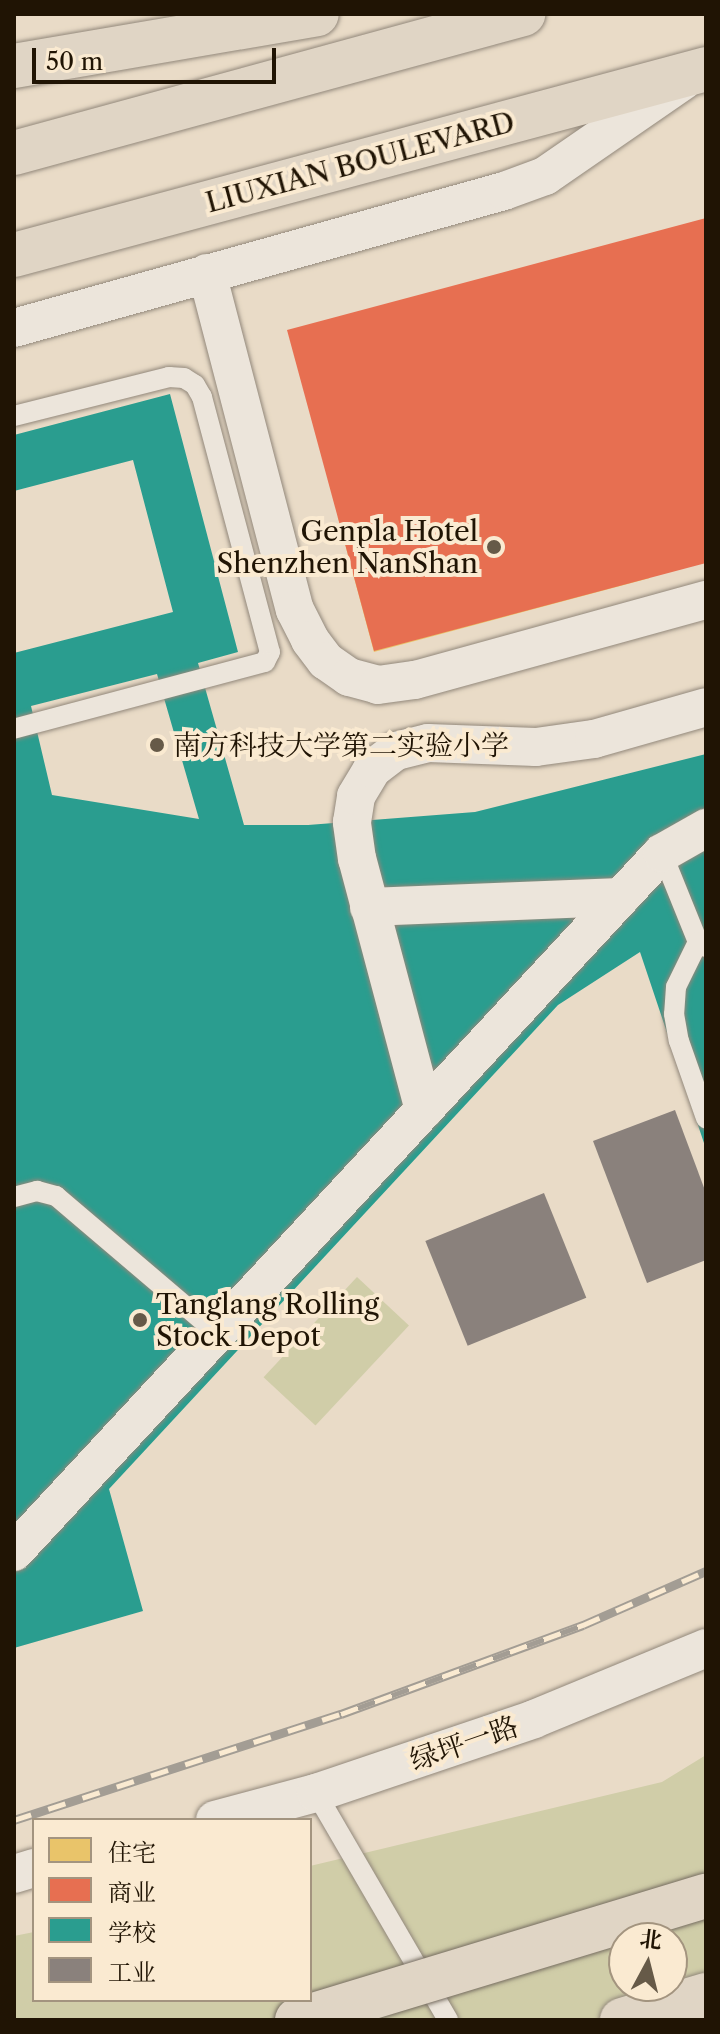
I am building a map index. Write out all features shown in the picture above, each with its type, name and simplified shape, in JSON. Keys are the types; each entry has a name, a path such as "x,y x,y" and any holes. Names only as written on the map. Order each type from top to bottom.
{"main road":[{"path":"14,66 317,14"},
{"path":"14,153 523,14"},
{"name":"LIUXIAN BOULEVARD","path":"14,255 702,70"},
{"path":"297,2020 706,1896"},
{"path":"622,2020 706,1995"}],"street":[{"path":"14,328 504,191 545,176 702,70"},
{"path":"207,273 295,610 310,640 326,661 349,677 378,685 415,680 706,600"},
{"path":"424,1110 369,907 352,822 356,796 372,769 396,751 428,743 502,748 565,743 594,739 706,707"},
{"path":"14,1552 662,853 706,828"},
{"path":"369,907 621,897"},
{"name":"绿坪一路","path":"222,1818 316,1793 534,1719 706,1648"}],"lane":[{"path":"14,416 169,377 184,378 195,385 202,397 270,652 265,662 14,729"},
{"path":"662,853 702,944 676,987 674,1014 679,1041 706,1118"},
{"path":"14,1197 37,1191 56,1196 217,1333"},
{"path":"316,1793 448,2020"}],"shaded area":[{"path":"357,1277 409,1325 315,1426 264,1377"},
{"path":"706,1755 706,2020 14,2020 14,1936 32,1932 32,2002 312,2002 312,1866 662,1782"}],"building: 住宅":[{"name":"Genpla Hotel Shenzhen NanShan","path":"613,443 649,578 374,652 338,517"}],"building: 商业":[{"path":"706,218 706,563 374,651 287,330"}],"building: 学校":[{"name":"Tanglang Rolling Stock Depot","path":"170,394 238,652 198,663 244,825 308,825 475,812 706,754 706,1149 640,952 558,1005 109,1489 143,1611 14,1648 14,653 173,612 133,460 14,491 14,435","holes":["157,674 199,819 52,795 31,706"]}],"building: 工业":[{"path":"675,1110 706,1193 706,1260 647,1283 593,1141"},
{"path":"544,1193 586,1298 468,1346 425,1241"}],"railway":[{"path":"14,1820 341,1714 583,1625 706,1571"}],"place":[{"name":"Genpla Hotel Shenzhen NanShan","path":"494,547"},
{"name":"南方科技大学第二实验小学","path":"157,745"},
{"name":"Tanglang Rolling Stock Depot","path":"140,1320"}]}
